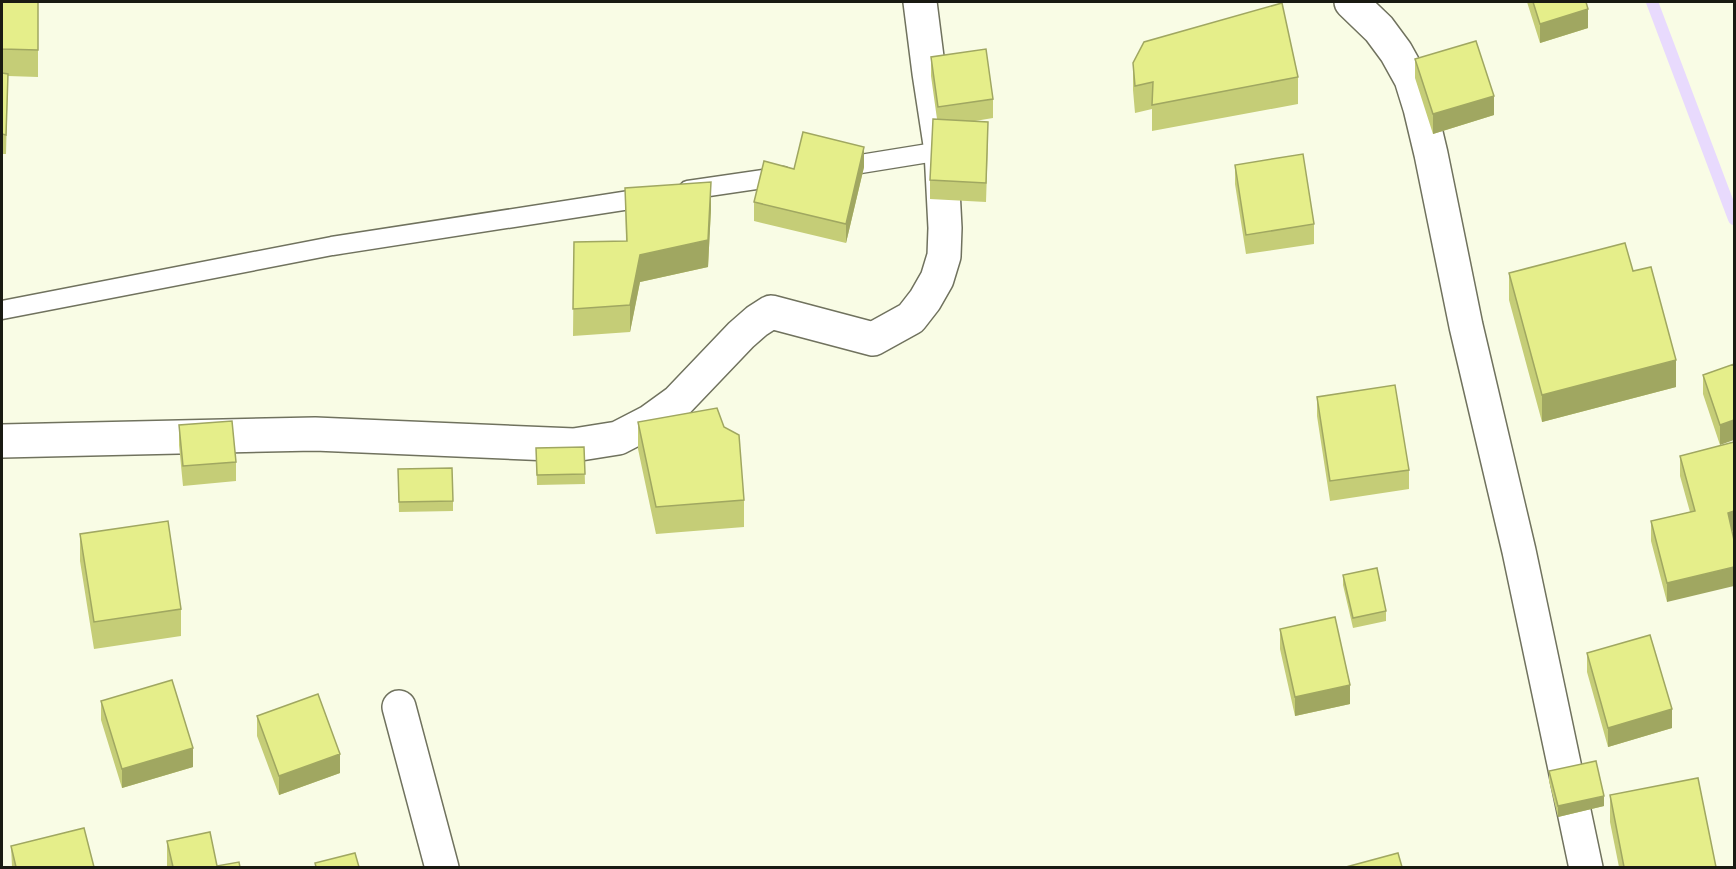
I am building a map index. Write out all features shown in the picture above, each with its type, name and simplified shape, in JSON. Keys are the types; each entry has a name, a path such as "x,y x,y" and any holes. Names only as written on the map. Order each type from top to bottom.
{"street":[{"path":"2,441 315,434 574,445 618,438 649,422 678,401 741,335 771,312 873,339 910,318 925,300 937,279 944,256 941,151 928,73 920,2"},
{"path":"1351,2 1379,29 1396,52 1411,79 1420,108 1466,326 1519,551 1586,867"},
{"path":"399,707 442,867"}],"lane":[{"path":"824,169 941,151"},
{"path":"2,310 332,246 801,173"}],"building":[{"path":"2,2 38,2 38,50 2,49"},
{"path":"1533,2 1586,2 1588,9 1540,24"},
{"path":"1282,3 1298,77 1152,105 1153,82 1135,86 1133,63 1144,42"},
{"path":"1476,41 1494,96 1433,114 1415,59"},
{"path":"986,49 993,99 938,107 931,57"},
{"path":"2,73 8,74 6,135 2,134"},
{"path":"933,119 988,122 986,183 930,180"},
{"path":"803,132 864,147 846,224 754,202 764,161 794,169"},
{"path":"1303,154 1314,224 1246,235 1235,165"},
{"path":"711,182 708,240 640,255 630,305 573,309 574,242 627,241 625,188"},
{"path":"1625,243 1633,271 1651,267 1676,360 1542,395 1509,273"},
{"path":"1734,364 1734,420 1720,425 1703,375"},
{"path":"1395,385 1409,470 1330,481 1317,397"},
{"path":"717,408 724,427 739,435 744,500 656,507 638,422"},
{"path":"232,421 236,462 183,466 179,425"},
{"path":"1734,442 1734,511 1728,513 1734,540 1734,567 1667,583 1651,521 1695,511 1680,456"},
{"path":"584,447 585,474 537,475 536,448"},
{"path":"452,468 453,501 399,502 398,469"},
{"path":"168,521 181,609 94,622 80,534"},
{"path":"1377,568 1386,611 1353,618 1343,575"},
{"path":"1335,617 1350,685 1295,697 1280,629"},
{"path":"1650,635 1672,709 1608,728 1587,653"},
{"path":"172,680 193,748 122,769 101,701"},
{"path":"318,694 340,754 279,776 257,716"},
{"path":"1596,761 1604,796 1558,806 1549,771"},
{"path":"1698,778 1716,867 1624,867 1610,795"},
{"path":"84,828 94,867 16,867 11,846"},
{"path":"210,832 217,866 239,862 240,867 173,867 167,841"},
{"path":"355,853 359,867 316,867 315,863"},
{"path":"1398,853 1402,867 1346,867"}],"waterway":[{"path":"1652,2 1734,219"}]}
